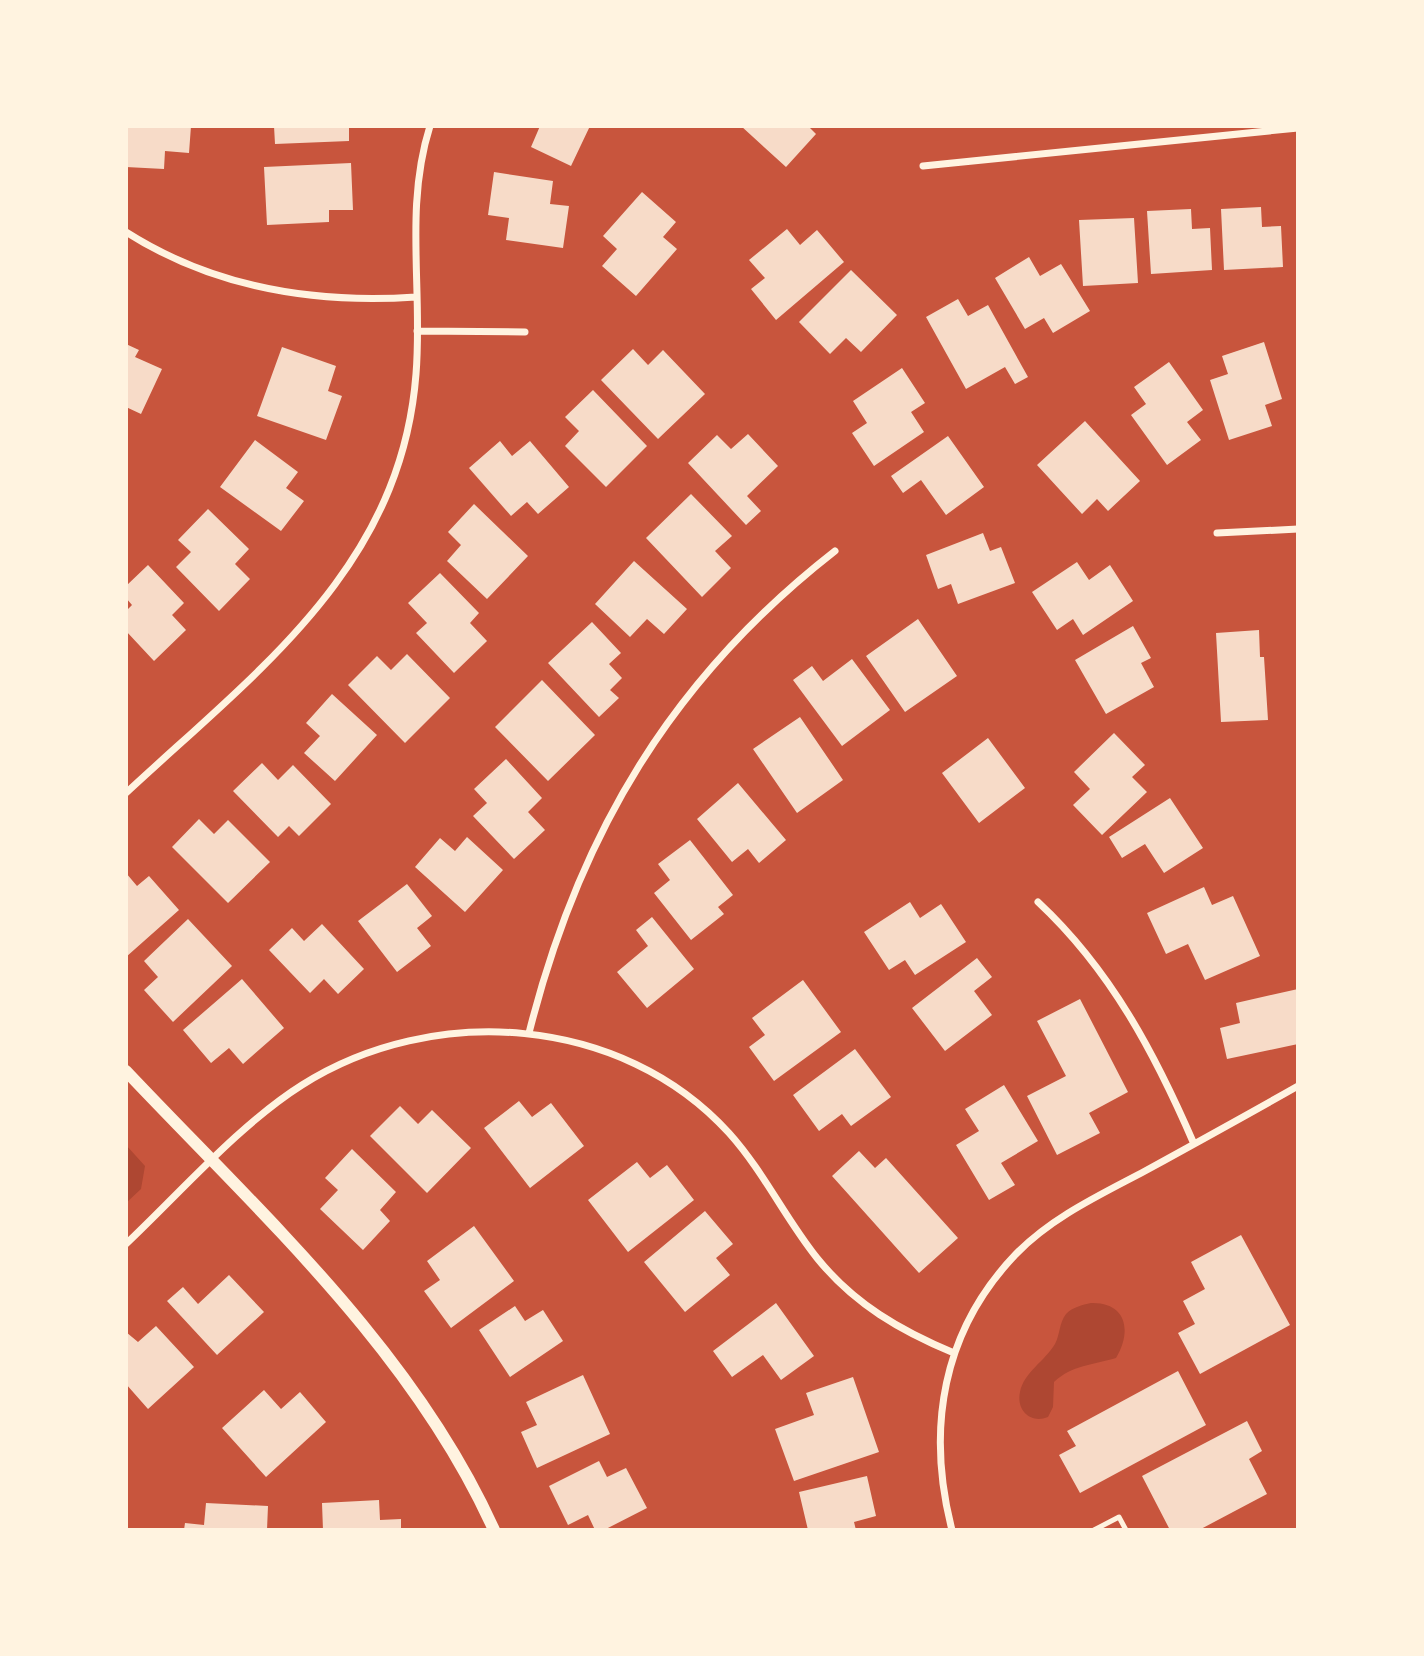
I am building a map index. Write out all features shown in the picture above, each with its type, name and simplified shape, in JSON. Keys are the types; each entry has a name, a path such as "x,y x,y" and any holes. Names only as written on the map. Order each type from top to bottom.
{"street":[{"path":"126,793 313,616 352,562 383,503 399,462 416,374 415,191 430,126"},
{"path":"923,166 1298,128"},
{"path":"126,232 186,264 275,292 368,300 416,297"},
{"path":"417,331 525,332"},
{"path":"1217,533 1298,529"},
{"path":"529,1033 543,977 572,895 596,842 638,765 688,694 746,628 788,588 835,551"},
{"path":"1038,902 1078,942 1128,1011 1164,1074 1194,1144"},
{"path":"126,1244 263,1114 301,1086 342,1062 386,1045 432,1034 480,1030 529,1033 607,1053 650,1073 690,1099 726,1130 757,1166 817,1258 845,1288 877,1315 913,1336 954,1353"},
{"path":"126,1071 332,1291 378,1345 420,1402 458,1462 494,1530"},
{"path":"952,1530 939,1457 941,1409 954,1353 986,1290 1017,1254 1073,1210 1298,1086"}],"lane":[{"path":"1094,1530 1119,1517 1126,1530"}],"shaded area":[{"path":"126,1145 145,1166 141,1189 126,1203"},
{"path":"1091,1303 1112,1308 1123,1320 1124,1338 1116,1358 1075,1369 1061,1376 1054,1382 1053,1407 1048,1417 1031,1417 1020,1405 1022,1385 1055,1344 1066,1314"}],"building":[{"path":"126,126 191,126 189,153 165,151 164,169 126,167"},
{"path":"274,126 349,126 349,141 275,144"},
{"path":"540,126 590,126 571,166 531,147"},
{"path":"741,126 808,126 816,134 786,167"},
{"path":"351,163 353,210 329,210 329,222 267,225 264,167"},
{"path":"494,172 553,181 550,204 569,206 563,248 506,240 509,218 488,215"},
{"path":"642,192 676,222 663,237 677,249 636,296 602,266 617,249 603,236"},
{"path":"1261,207 1262,227 1281,226 1283,267 1224,270 1221,209"},
{"path":"1191,209 1192,229 1210,228 1212,270 1151,274 1147,211"},
{"path":"1134,218 1138,283 1083,286 1079,220"},
{"path":"787,229 800,245 817,230 844,262 776,320 751,289 765,278 749,260"},
{"path":"1029,257 1040,276 1061,264 1090,311 1053,333 1044,318 1025,329 995,278"},
{"path":"851,270 897,315 861,352 846,338 830,354 799,322"},
{"path":"958,299 968,316 988,305 1028,377 1015,384 1005,367 966,389 926,317"},
{"path":"1264,342 1282,399 1265,405 1272,426 1229,440 1210,380 1228,374 1222,356"},
{"path":"126,344 139,350 135,357 162,369 141,414 126,407"},
{"path":"282,347 336,366 328,391 342,396 326,440 257,416"},
{"path":"633,349 648,365 663,350 705,394 658,439 601,380"},
{"path":"1169,362 1203,410 1187,422 1201,440 1167,465 1131,415 1146,404 1134,387"},
{"path":"902,368 925,403 911,412 924,432 874,466 852,433 867,423 853,401"},
{"path":"593,390 647,446 606,487 565,446 579,431 565,417"},
{"path":"1085,421 1140,481 1108,511 1097,499 1082,514 1037,465"},
{"path":"748,434 778,466 747,496 761,511 746,525 688,463 717,435 731,449"},
{"path":"948,436 984,487 946,515 921,480 903,493 891,476"},
{"path":"255,440 298,472 286,488 304,501 281,531 220,487"},
{"path":"500,441 512,456 530,441 569,487 538,514 527,502 511,516 469,468"},
{"path":"691,494 732,536 715,551 731,568 702,597 646,538"},
{"path":"474,504 528,556 487,599 447,561 461,545 448,532"},
{"path":"208,509 249,549 235,564 250,579 219,611 176,567 191,552 178,540"},
{"path":"983,533 990,551 1001,547 1015,583 958,604 951,584 938,589 926,555"},
{"path":"634,561 687,609 664,634 647,619 630,637 595,604"},
{"path":"1077,562 1089,580 1110,565 1133,601 1083,635 1073,619 1057,630 1032,592"},
{"path":"148,565 184,603 172,615 186,630 154,661 126,631 126,611 132,605 126,598 126,586"},
{"path":"440,573 479,613 470,623 487,641 454,673 416,633 427,623 408,603"},
{"path":"918,619 957,676 905,712 866,656"},
{"path":"592,622 621,653 609,664 622,678 610,690 619,698 599,717 548,663"},
{"path":"1133,626 1151,658 1141,663 1154,687 1106,714 1075,660"},
{"path":"1259,630 1260,657 1264,657 1268,720 1221,722 1216,633"},
{"path":"407,654 450,698 405,743 348,685 377,656 391,670"},
{"path":"852,659 890,710 842,746 793,680 812,666 823,681"},
{"path":"542,680 595,735 548,781 495,727"},
{"path":"332,694 377,735 335,781 304,753 320,736 306,723"},
{"path":"800,717 843,780 797,813 753,749"},
{"path":"1114,733 1145,765 1132,777 1147,792 1102,835 1073,805 1090,789 1074,772"},
{"path":"988,738 1025,788 979,823 942,773"},
{"path":"506,759 542,798 528,812 545,830 514,859 473,816 487,803 474,789"},
{"path":"262,763 278,780 293,765 331,804 299,836 289,826 278,837 233,791"},
{"path":"738,783 786,840 759,863 748,849 732,862 697,819"},
{"path":"1170,798 1203,848 1164,873 1145,844 1122,858 1109,837"},
{"path":"199,819 214,834 228,820 270,862 228,903 172,847"},
{"path":"467,837 503,870 465,912 415,867 440,838 455,851"},
{"path":"690,840 733,895 718,907 724,914 691,940 654,893 670,880 658,864"},
{"path":"126,873 137,886 149,876 179,910 126,957"},
{"path":"407,884 432,916 417,928 431,946 397,972 358,921"},
{"path":"1204,887 1212,905 1233,896 1260,956 1205,980 1188,944 1166,954 1147,913"},
{"path":"910,902 920,918 941,904 966,942 915,975 905,960 889,970 864,932"},
{"path":"652,917 694,969 647,1008 617,972 648,946 636,930"},
{"path":"188,919 232,966 173,1022 144,990 158,977 144,961"},
{"path":"322,924 364,969 338,994 324,979 310,993 269,950 292,928 304,941"},
{"path":"977,958 992,977 974,991 992,1015 945,1051 912,1008"},
{"path":"242,979 284,1028 243,1064 229,1048 211,1063 183,1030"},
{"path":"803,980 841,1032 774,1081 749,1047 765,1035 752,1018"},
{"path":"1298,989 1298,1044 1227,1059 1220,1028 1240,1023 1236,1003"},
{"path":"1080,999 1128,1092 1089,1113 1100,1133 1057,1155 1027,1096 1066,1076 1037,1021"},
{"path":"855,1049 891,1097 851,1126 842,1114 819,1131 793,1095"},
{"path":"1004,1085 1038,1141 1001,1163 1015,1185 989,1200 956,1145 979,1131 965,1109"},
{"path":"519,1101 532,1117 551,1103 584,1146 530,1188 484,1128"},
{"path":"400,1106 418,1124 432,1110 471,1148 427,1193 370,1136"},
{"path":"352,1149 396,1192 380,1210 390,1221 363,1250 320,1209 338,1190 325,1178"},
{"path":"859,1151 875,1168 886,1158 958,1238 919,1273 832,1176"},
{"path":"637,1162 650,1178 667,1165 694,1200 628,1252 588,1200"},
{"path":"705,1211 733,1244 716,1258 730,1275 685,1312 644,1262"},
{"path":"474,1226 514,1281 451,1328 424,1291 440,1280 427,1261"},
{"path":"1241,1235 1290,1325 1200,1374 1178,1333 1195,1324 1183,1301 1205,1289 1191,1262"},
{"path":"229,1275 264,1312 217,1355 167,1301 183,1287 198,1304"},
{"path":"776,1303 814,1356 781,1380 763,1355 732,1377 713,1351"},
{"path":"515,1306 525,1321 543,1310 563,1341 510,1377 479,1330"},
{"path":"156,1326 194,1367 148,1409 126,1384 126,1332 138,1342"},
{"path":"1178,1371 1206,1425 1080,1493 1059,1455 1076,1446 1067,1431"},
{"path":"583,1375 610,1434 537,1468 521,1432 537,1425 526,1402"},
{"path":"853,1377 879,1452 794,1481 775,1429 814,1415 806,1393"},
{"path":"264,1390 281,1409 300,1392 326,1422 266,1477 222,1428"},
{"path":"1247,1421 1262,1451 1249,1459 1267,1494 1199,1530 1170,1530 1142,1476"},
{"path":"599,1461 607,1477 626,1468 647,1508 604,1530 595,1530 588,1515 568,1525 549,1486"},
{"path":"867,1476 876,1516 854,1522 856,1530 808,1530 799,1492"},
{"path":"379,1500 380,1520 401,1519 401,1530 323,1530 322,1503"},
{"path":"206,1503 268,1506 267,1530 184,1530 185,1523 204,1525"}]}
